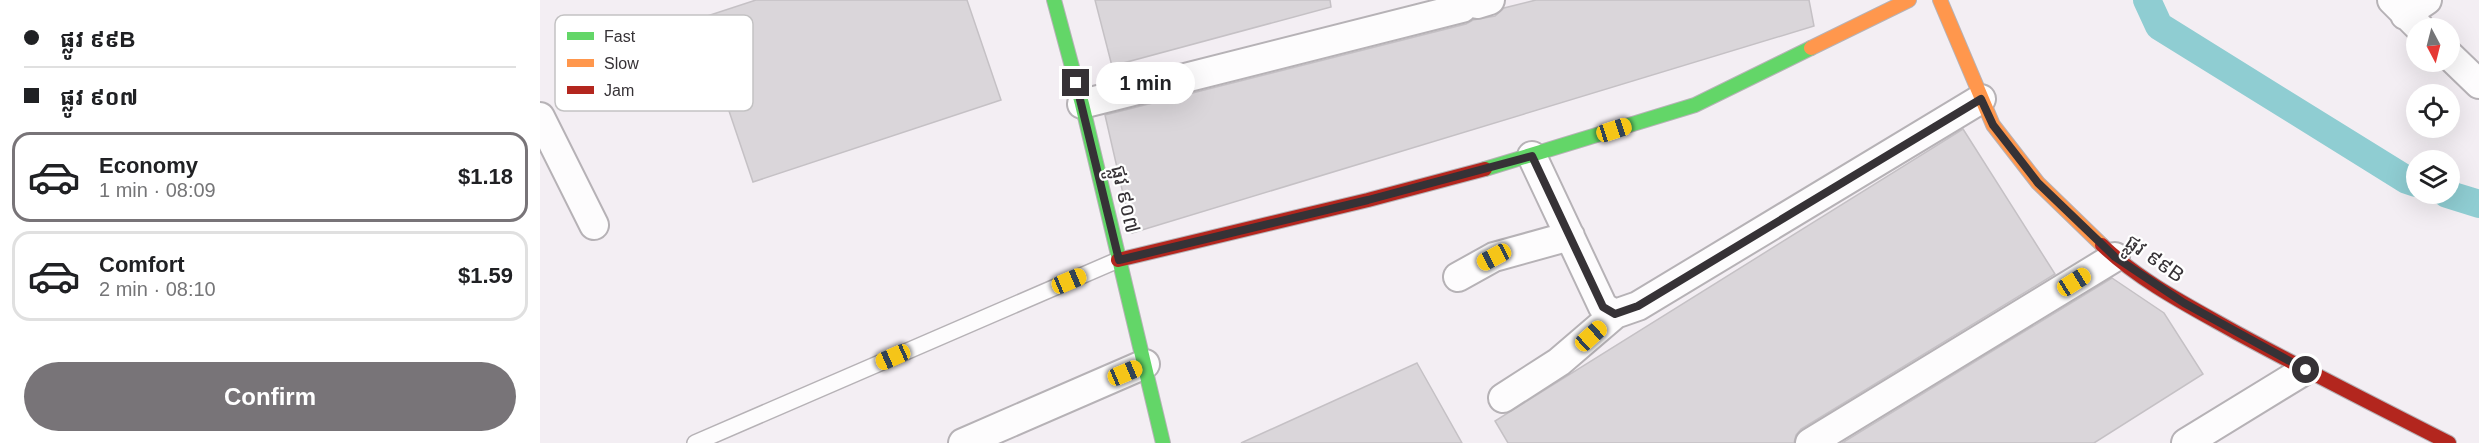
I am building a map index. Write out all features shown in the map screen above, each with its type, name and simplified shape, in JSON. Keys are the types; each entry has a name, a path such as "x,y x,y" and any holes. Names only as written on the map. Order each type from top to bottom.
{"street":[{"name":"ផ្លូវ ៩០៧","path":"1054,0 1082,104 1163,443"},
{"path":"1119,260 1368,200 1532,156 1695,105 1909,0"},
{"name":"ផ្លូវ ៩៩B","path":"1940,0 1993,125 2038,183 2115,257 2184,303 2306,370 2449,443"},
{"path":"1082,104 1462,8 1476,1"},
{"path":"2460,66 2479,84"},
{"path":"1503,398 1559,362 1615,314 1638,306 1981,99"},
{"path":"540,117 594,225"},
{"path":"1532,156 1603,307 1615,314"},
{"path":"1458,277 1494,257 1570,236"},
{"path":"1810,443 2115,257"},
{"path":"963,443 1145,364"},
{"path":"2186,443 2306,370"}],"lane":[{"path":"695,443 1119,260"}],"building":[{"path":"756,0 967,0 1001,100 753,182 729,111 753,111 753,15 710,15"},
{"path":"1095,0 1330,0 1331,7 1112,66"},
{"path":"1536,0 1809,0 1814,26 1132,233 1105,115 1466,24 1473,20 1495,16 1504,8"},
{"path":"1963,129 2055,274 1801,429 1794,443 1508,443 1495,421"},
{"path":"2112,278 2164,313 2203,374 2094,443 1842,443"},
{"path":"1417,363 1462,443 1241,443"}],"waterway":[{"path":"2147,0 2159,26 2406,179"},
{"path":"2460,198 2479,204"}],"traffic: fast":[{"path":"1054,0 1082,104 1163,443"},
{"path":"1485,169 1695,105 1811,48"}],"traffic: slow":[{"path":"1811,48 1909,0"},
{"path":"1940,0 1993,125 2038,183 2102,245"}],"traffic: jam":[{"path":"1118,260 1368,200 1485,169"},
{"path":"2102,245 2133,271 2184,303 2449,443"}],"route":[{"path":"1076,83 1119,260 1368,200 1532,156 1603,307 1615,314 1638,306 1981,99 1993,125 2038,183 2115,257 2184,303 2306,370"}]}
